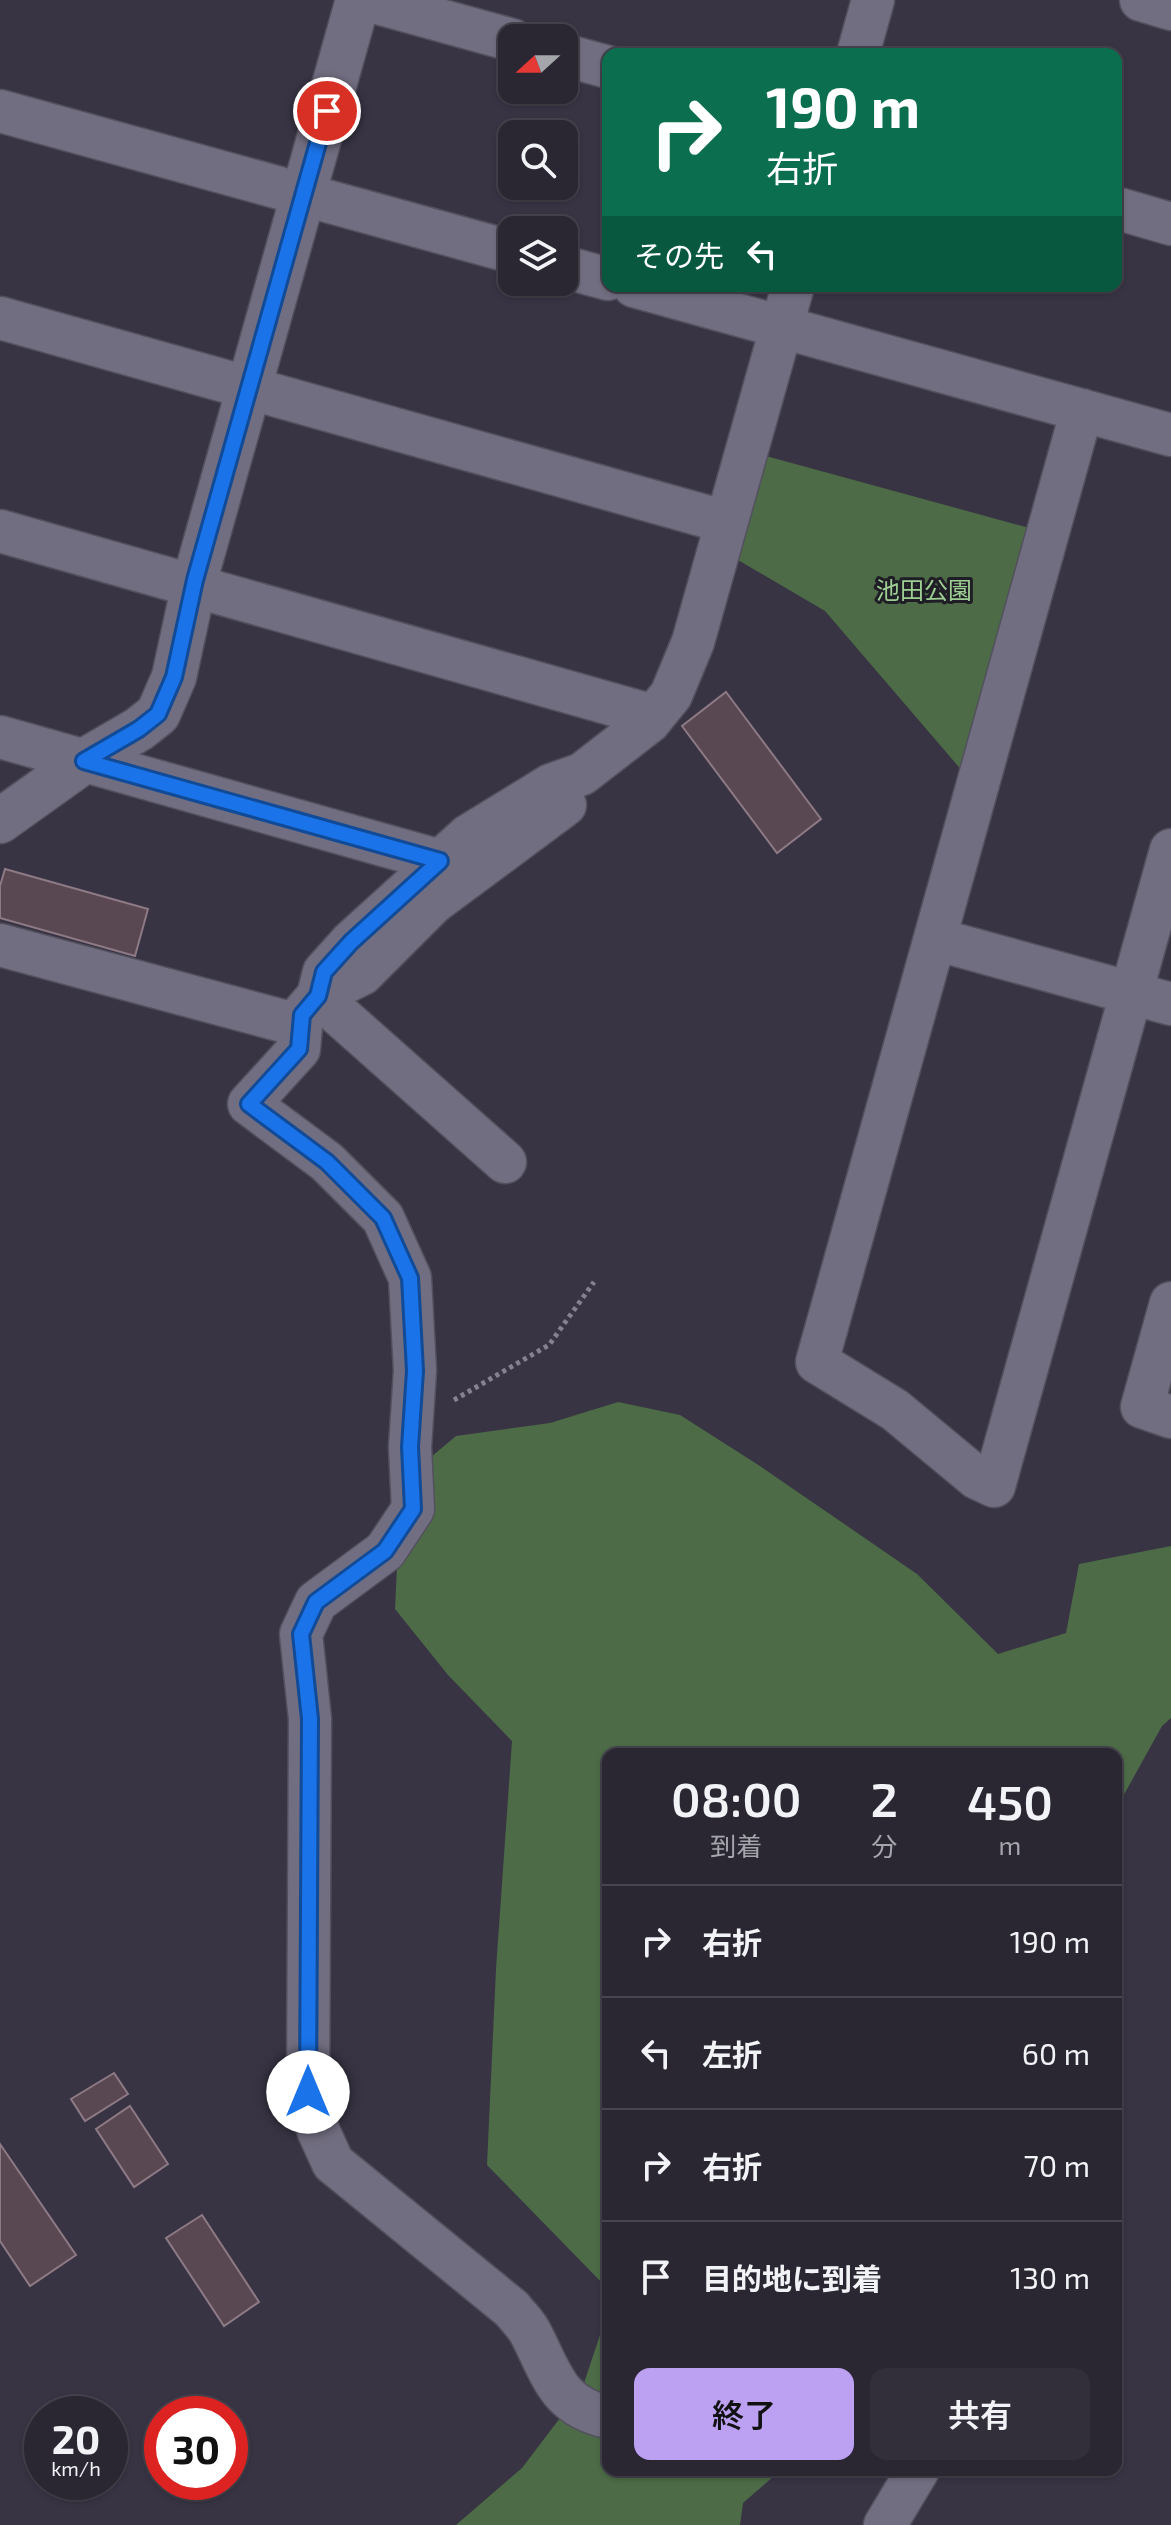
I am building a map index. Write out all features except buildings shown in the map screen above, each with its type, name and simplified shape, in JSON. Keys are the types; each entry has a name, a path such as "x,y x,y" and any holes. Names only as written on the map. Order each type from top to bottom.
{"street":[{"path":"0,821 84,761 139,729 158,714 174,677 194,586 358,0"},
{"path":"367,0 498,36"},
{"path":"860,48 873,0"},
{"path":"1141,0 1171,9"},
{"path":"578,59 602,65"},
{"path":"0,111 498,248"},
{"path":"1122,210 1171,224"},
{"path":"578,271 602,277"},
{"path":"656,292 1171,435"},
{"path":"602,2416 589,2413 557,2389 530,2331 512,2309 333,2163 318,2130 308,2092 310,1719 301,1634 316,1602 385,1551 413,1509 411,1425 415,1371 410,1278 383,1218 327,1162 249,1104 299,1049 310,1006 324,972 351,942 468,836 551,785 582,774 653,716 671,695 693,642 791,292"},
{"path":"0,318 726,522"},
{"path":"1082,410 817,1362 895,1410 977,1478 994,1486 1171,850"},
{"path":"0,531 653,716"},
{"path":"0,737 440,861"},
{"path":"0,945 294,1024 310,1006 362,974 433,903 571,800 582,774"},
{"path":"935,939 1171,1004"},
{"path":"310,1006 505,1162"},
{"path":"1171,1303 1142,1407 1171,1417"},
{"path":"885,2525 914,2476"}],"path":[{"path":"411,1425 549,1345 594,1282"}],"green space":[{"name":"池田公園","path":"766,456 1033,529 964,773 825,611 738,560"},
{"path":"618,1402 680,1415 917,1574 998,1654 1066,1633 1079,1564 1171,1546 1171,1718 1162,1726 1122,1798 1122,1748 602,1748 602,2283 487,2165 496,1969 512,1741 448,1675 395,1609 401,1482 456,1436 550,1423"},
{"path":"602,2329 602,2476 774,2476 743,2503 740,2525 456,2525 522,2468 582,2389"}],"route":[{"path":"308,2092 310,1719 301,1634 316,1602 385,1551 413,1509 410,1447 415,1371 410,1278 383,1218 327,1162 249,1104 299,1049 302,1015 318,996 324,972 351,942 440,861 84,761 139,729 158,714 174,677 195,580 327,111"}]}
